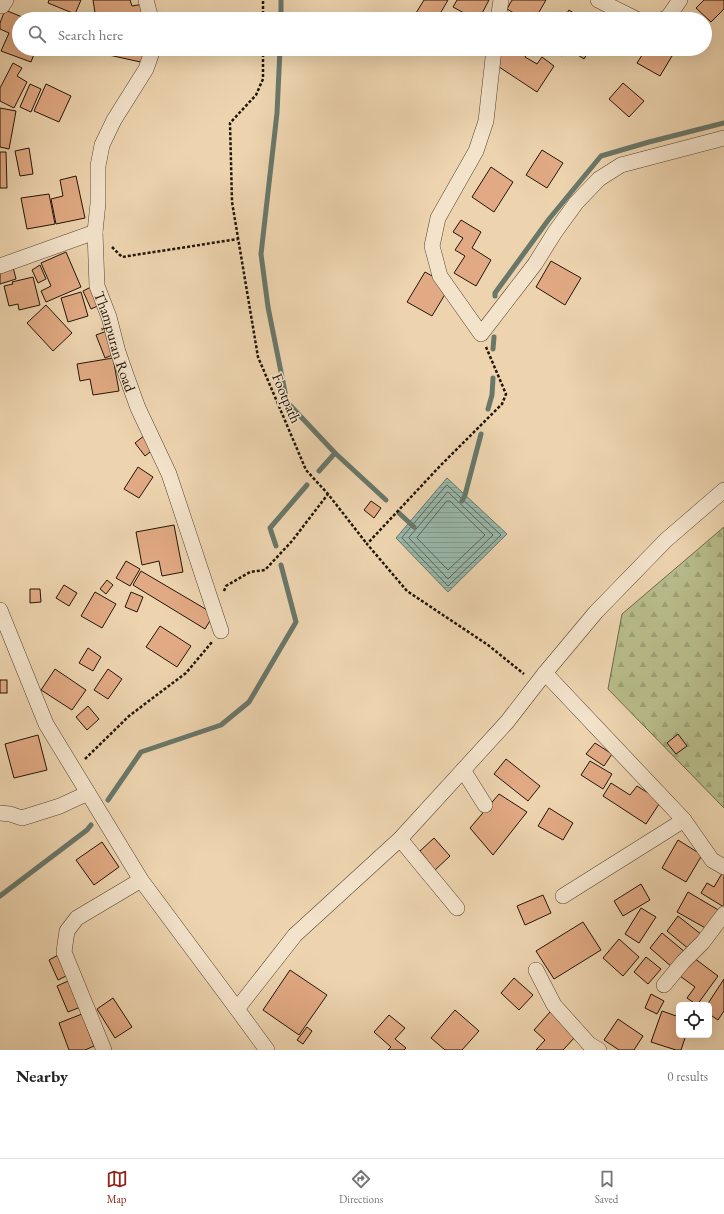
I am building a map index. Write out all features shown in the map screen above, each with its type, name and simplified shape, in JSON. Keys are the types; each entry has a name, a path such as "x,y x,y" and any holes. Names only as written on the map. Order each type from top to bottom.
{"street":[{"path":"0,5 2,6 6,0"},
{"path":"146,0 149,12"},
{"path":"499,12 501,0"},
{"path":"598,0 622,12"},
{"path":"672,12 680,0"},
{"name":"Thampuran Road","path":"151,56 146,69 114,120 102,145 98,166 98,203 95,232 98,286 109,317 118,352 138,408 169,474 221,631"},
{"path":"493,56 486,121 476,151 438,218 432,246 440,276 481,334 535,264 555,232 576,203 599,179 621,165 724,138"},
{"path":"0,266 95,232"},
{"path":"237,1009 295,935 400,839 507,722 541,678 596,612 666,540 724,490"},
{"path":"0,610 46,724 141,880 267,1050"},
{"path":"541,678 684,820 712,860 724,867"},
{"path":"463,770 485,805"},
{"path":"0,813 10,814 22,818 60,806 88,793"},
{"path":"563,896 684,820"},
{"path":"400,839 457,908"},
{"path":"104,1050 64,952 67,930 77,918 141,880"},
{"path":"664,985 683,962 703,942 724,914"},
{"path":"536,970 554,1005 589,1044 599,1050"}],"path":[{"path":"263,0 263,12"},
{"name":"Footpath","path":"263,56 263,79 256,96 230,123 232,202 258,357 306,470 328,494 367,544 408,591 488,645 541,678"},
{"path":"95,232 122,257 238,239"},
{"path":"367,544 440,466 502,404 506,394 481,334"}],"green space":[{"path":"724,527 724,808 608,689 622,614"}],"water":[{"path":"447,478 507,534 448,592 396,538"}],"building":[{"path":"49,0 81,0 76,12 70,12 48,3"},
{"path":"93,0 130,0 132,6 144,4 146,12 95,12"},
{"path":"424,0 448,0 441,12 417,12"},
{"path":"457,0 489,0 483,12 462,12 453,7"},
{"path":"512,0 546,0 539,12 512,12 507,9"},
{"path":"704,0 724,0 724,9 712,21 712,12 700,12 696,8"},
{"path":"5,10 12,13 12,55 1,51 9,33 0,29 0,23"},
{"path":"15,56 33,56 31,62"},
{"path":"114,56 146,56 145,63"},
{"path":"493,56 526,56 537,64 542,57 554,66 537,92 490,61"},
{"path":"642,56 672,56 660,76 637,63"},
{"path":"13,63 22,68 17,76 27,82 14,108 0,101 0,88"},
{"path":"623,83 644,101 629,117 609,99"},
{"path":"30,84 41,89 31,112 20,107"},
{"path":"46,84 71,96 59,122 34,111"},
{"path":"0,108 16,111 9,149 0,147"},
{"path":"29,148 33,174 20,176 15,151"},
{"path":"542,150 563,163 547,188 526,175"},
{"path":"0,152 6,152 7,188 0,188"},
{"path":"491,167 513,182 494,212 472,197"},
{"path":"76,176 85,218 56,224 51,199 63,196 60,180"},
{"path":"49,194 55,224 27,229 21,198"},
{"path":"461,220 481,232 472,248 491,260 476,286 454,273 465,256 455,250 463,238 453,232"},
{"path":"66,252 81,287 46,302 41,291 51,286 41,263"},
{"path":"551,261 581,278 565,305 536,287"},
{"path":"40,265 46,279 38,283 32,270"},
{"path":"13,267 16,279 0,284 0,270"},
{"path":"425,272 450,286 432,316 407,302"},
{"path":"33,277 40,305 19,310 18,304 9,306 4,286 13,284 12,282"},
{"path":"91,287 100,305 91,309 83,291"},
{"path":"81,292 88,316 68,322 61,298"},
{"path":"46,305 72,333 53,351 27,323"},
{"path":"107,331 115,354 105,358 96,335"},
{"path":"113,358 119,391 93,395 90,379 80,381 77,364"},
{"path":"145,435 155,448 145,456 135,443"},
{"path":"138,467 153,477 139,498 124,489"},
{"path":"371,501 381,508 374,518 364,510"},
{"path":"174,525 183,572 162,576 159,561 142,565 136,532"},
{"path":"126,561 140,569 130,586 116,578"},
{"path":"141,571 214,614 205,629 133,585"},
{"path":"107,580 113,585 106,594 100,589"},
{"path":"64,585 77,593 69,606 56,598"},
{"path":"30,589 40,589 41,602 30,603"},
{"path":"95,592 116,604 102,628 81,616"},
{"path":"131,592 143,597 137,612 125,607"},
{"path":"160,626 191,646 177,667 146,647"},
{"path":"88,648 101,657 93,671 79,663"},
{"path":"55,669 86,690 72,710 41,690"},
{"path":"108,669 122,679 108,699 94,690"},
{"path":"0,680 7,680 7,693 0,693"},
{"path":"88,706 99,719 87,730 76,717"},
{"path":"678,734 687,746 676,754 667,743"},
{"path":"38,735 47,770 14,778 5,744"},
{"path":"595,743 612,754 604,766 586,754"},
{"path":"506,759 540,786 528,801 494,774"},
{"path":"590,761 612,774 603,789 581,775"},
{"path":"611,783 630,795 637,786 661,801 646,824 603,796"},
{"path":"499,794 527,812 493,855 470,828"},
{"path":"549,808 573,823 563,840 538,826"},
{"path":"434,838 450,856 435,870 420,851"},
{"path":"678,840 702,855 686,882 662,868"},
{"path":"102,842 119,867 94,885 76,860"},
{"path":"724,870 724,907 701,893 707,883 714,887"},
{"path":"641,884 650,900 623,916 614,901"},
{"path":"688,892 720,911 709,930 677,912"},
{"path":"543,895 551,913 525,925 517,906"},
{"path":"641,908 656,917 639,943 625,934"},
{"path":"678,916 702,935 690,950 667,931"},
{"path":"583,922 601,950 554,979 536,951"},
{"path":"662,933 685,952 672,967 650,948"},
{"path":"619,939 639,957 623,976 603,958"},
{"path":"60,954 70,974 58,980 49,960"},
{"path":"646,957 661,969 648,984 634,972"},
{"path":"694,958 718,976 699,1002 693,1002 687,998 695,987 680,976"},
{"path":"290,970 327,995 299,1035 263,1010"},
{"path":"77,977 88,1004 68,1012 57,986"},
{"path":"514,978 533,995 519,1010 501,993"},
{"path":"724,979 724,1011 718,1020 712,1016 712,1002 709,1002"},
{"path":"651,994 664,1001 657,1014 645,1008"},
{"path":"113,998 132,1027 115,1038 97,1009"},
{"path":"455,1010 479,1031 462,1050 445,1050 431,1038"},
{"path":"662,1011 676,1016 676,1038 685,1038 681,1050 676,1050 651,1042"},
{"path":"550,1012 576,1036 563,1050 536,1050 545,1040 534,1030"},
{"path":"82,1014 94,1046 85,1050 69,1050 59,1023"},
{"path":"389,1015 405,1028 395,1039 406,1048 404,1050 388,1050 391,1047 374,1032"},
{"path":"618,1019 643,1036 634,1050 619,1050 604,1040"},
{"path":"307,1027 312,1031 303,1044 297,1040"}],"waterway":[{"path":"281,0 281,12"},
{"path":"280,56 277,113 261,254 268,307 287,402 335,453 319,471"},
{"path":"495,296 495,293 549,219 601,156 724,123"},
{"path":"493,349 494,337"},
{"path":"488,409 492,395 493,378"},
{"path":"462,501 465,495 481,434"},
{"path":"335,453 386,500"},
{"path":"276,546 270,528 307,485"},
{"path":"399,513 414,527"},
{"path":"108,800 141,752 221,725 249,702 296,622 281,565"},
{"path":"0,896 87,830 91,825"}]}
